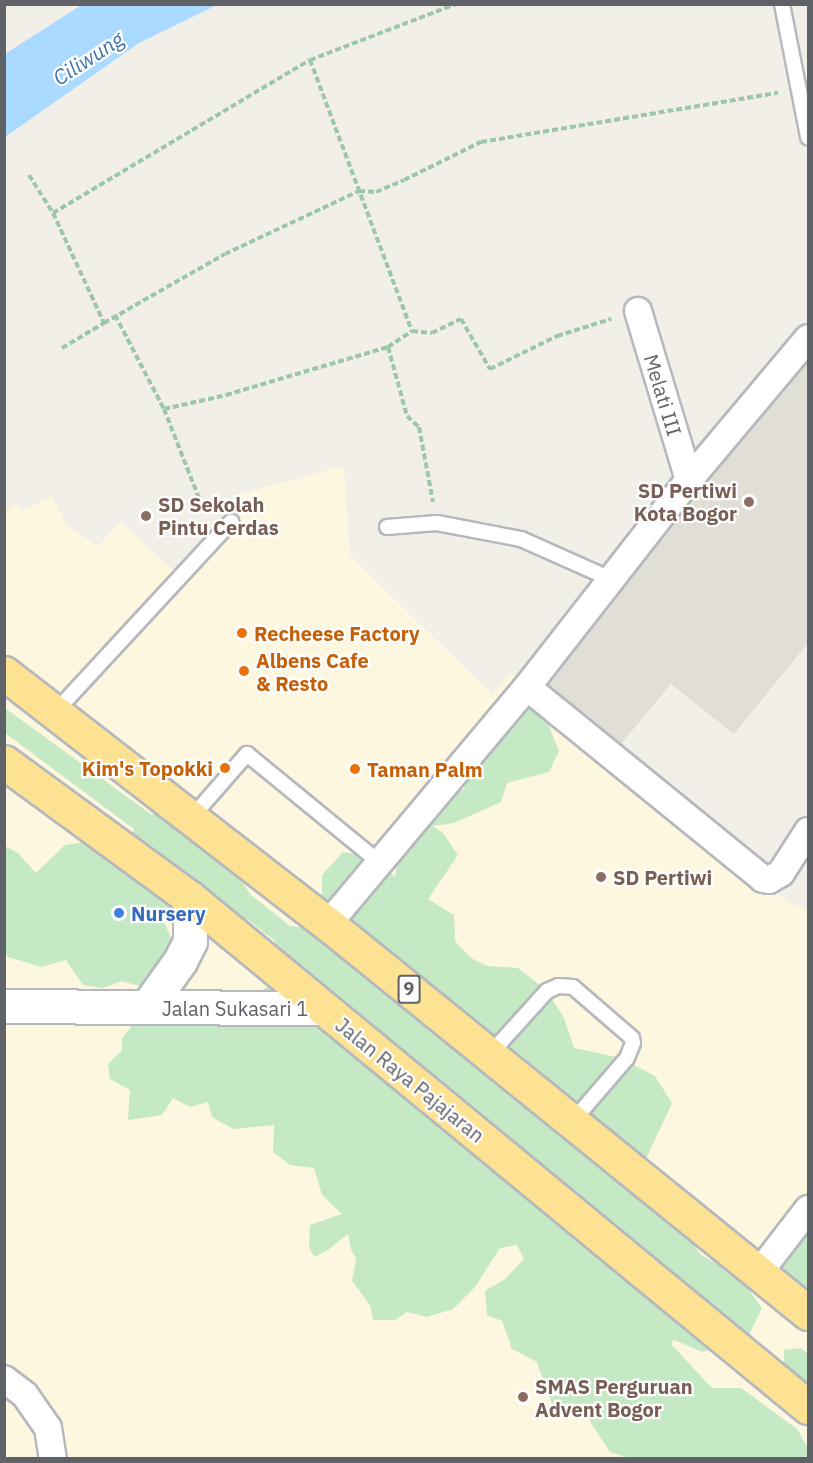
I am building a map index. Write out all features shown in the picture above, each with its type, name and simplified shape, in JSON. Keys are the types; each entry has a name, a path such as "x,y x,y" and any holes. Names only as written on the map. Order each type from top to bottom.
{"highway":[{"name":"9","path":"4,673 56,711 328,924 808,1313"},
{"name":"Jalan Raya Pajajaran","path":"4,762 190,898 808,1407"}],"street":[{"name":"Melati III","path":"638,311 689,480"},
{"path":"328,924 526,687 613,580 689,480 808,338"},
{"path":"526,687 763,879 770,880 781,873 808,831"},
{"name":"Jalan Sukasari 1","path":"147,1007 180,961 190,941 190,898"},
{"name":"Jalan Sukasari 1","path":"4,1006 322,1008"},
{"path":"758,1274 808,1209"},
{"path":"4,1379 26,1395 48,1428 52,1458"}],"lane":[{"path":"782,4 808,137"},
{"path":"56,711 231,522"},
{"path":"387,527 437,523 520,539 613,580"},
{"path":"192,818 247,754 379,862"},
{"path":"490,1054 547,991 558,986 573,987 632,1038 633,1043 627,1058 572,1122"}],"path":[{"path":"53,213 310,60 456,4"},
{"path":"310,60 412,331"},
{"path":"62,348 115,315 225,254 359,191 376,192 481,142 799,90"},
{"path":"29,175 53,213 104,323"},
{"path":"164,409 226,395 388,347 412,331 432,333 461,319 490,369 558,336 638,311"},
{"path":"115,315 164,409 202,506 231,522"},
{"path":"388,347 407,416 419,427 437,523"}],"shaded area":[{"name":"SD Pertiwi Kota Bogor","path":"808,361 808,643 734,734 671,684 616,750 537,683"},
{"path":"344,466 350,555 492,695 511,673 790,903 808,910 808,1458 5,1458 5,511 17,503 22,511 52,496 68,527 98,546 121,522 173,570 245,492"}],"green space":[{"path":"5,708 152,815 156,811 227,858 250,894 290,926 313,929 322,906 322,875 343,852 368,856 395,877 404,811 464,789 468,768 489,753 498,728 529,708 547,721 559,751 549,772 507,783 501,802 454,823 433,826 443,833 458,855 428,899 454,915 455,941 471,958 487,966 518,968 547,991 564,1018 574,1048 621,1058 655,1076 672,1103 643,1165 700,1254 741,1279 762,1308 747,1339 702,1352 677,1341 673,1340 671,1344 712,1388 741,1388 797,1429 808,1448 808,1458 629,1458 610,1452 589,1420 552,1404 537,1362 512,1349 502,1321 487,1315 485,1291 505,1279 524,1259 517,1245 500,1248 475,1287 453,1309 427,1317 407,1312 395,1320 373,1320 370,1305 352,1281 356,1259 351,1250 348,1234 328,1250 314,1257 309,1247 310,1225 342,1214 322,1195 314,1168 290,1165 273,1152 274,1125 233,1129 212,1117 208,1102 190,1107 173,1098 162,1115 128,1120 130,1090 110,1079 108,1064 122,1050 122,1038 138,1018 150,1016 166,1026 182,1014 229,1027 251,1022 251,996 284,977 275,941 247,919 246,924 186,927 162,918 173,942 160,969 139,986 122,981 103,988 83,985 66,960 41,967 8,957 4,952 5,846 18,853 36,873 65,845 107,839 124,850 134,829 5,733"},
{"path":"808,1232 808,1311 769,1278"},
{"path":"801,1348 808,1354 808,1386 784,1366 784,1350"}],"water":[{"name":"Ciliwung","path":"83,4 217,5 139,43 5,137 5,54"}],"place":[{"name":"SD Pertiwi Kota Bogor","path":"749,502"},
{"name":"SD Sekolah Pintu Cerdas","path":"146,516"},
{"name":"Recheese Factory","path":"242,633"},
{"name":"Albens Cafe & Resto","path":"244,671"},
{"name":"Kim's Topokki","path":"225,768"},
{"name":"Taman Palm","path":"355,769"},
{"name":"SD Pertiwi","path":"601,877"},
{"name":"Nursery","path":"119,913"},
{"name":"SMAS Perguruan Advent Bogor","path":"523,1397"}]}
